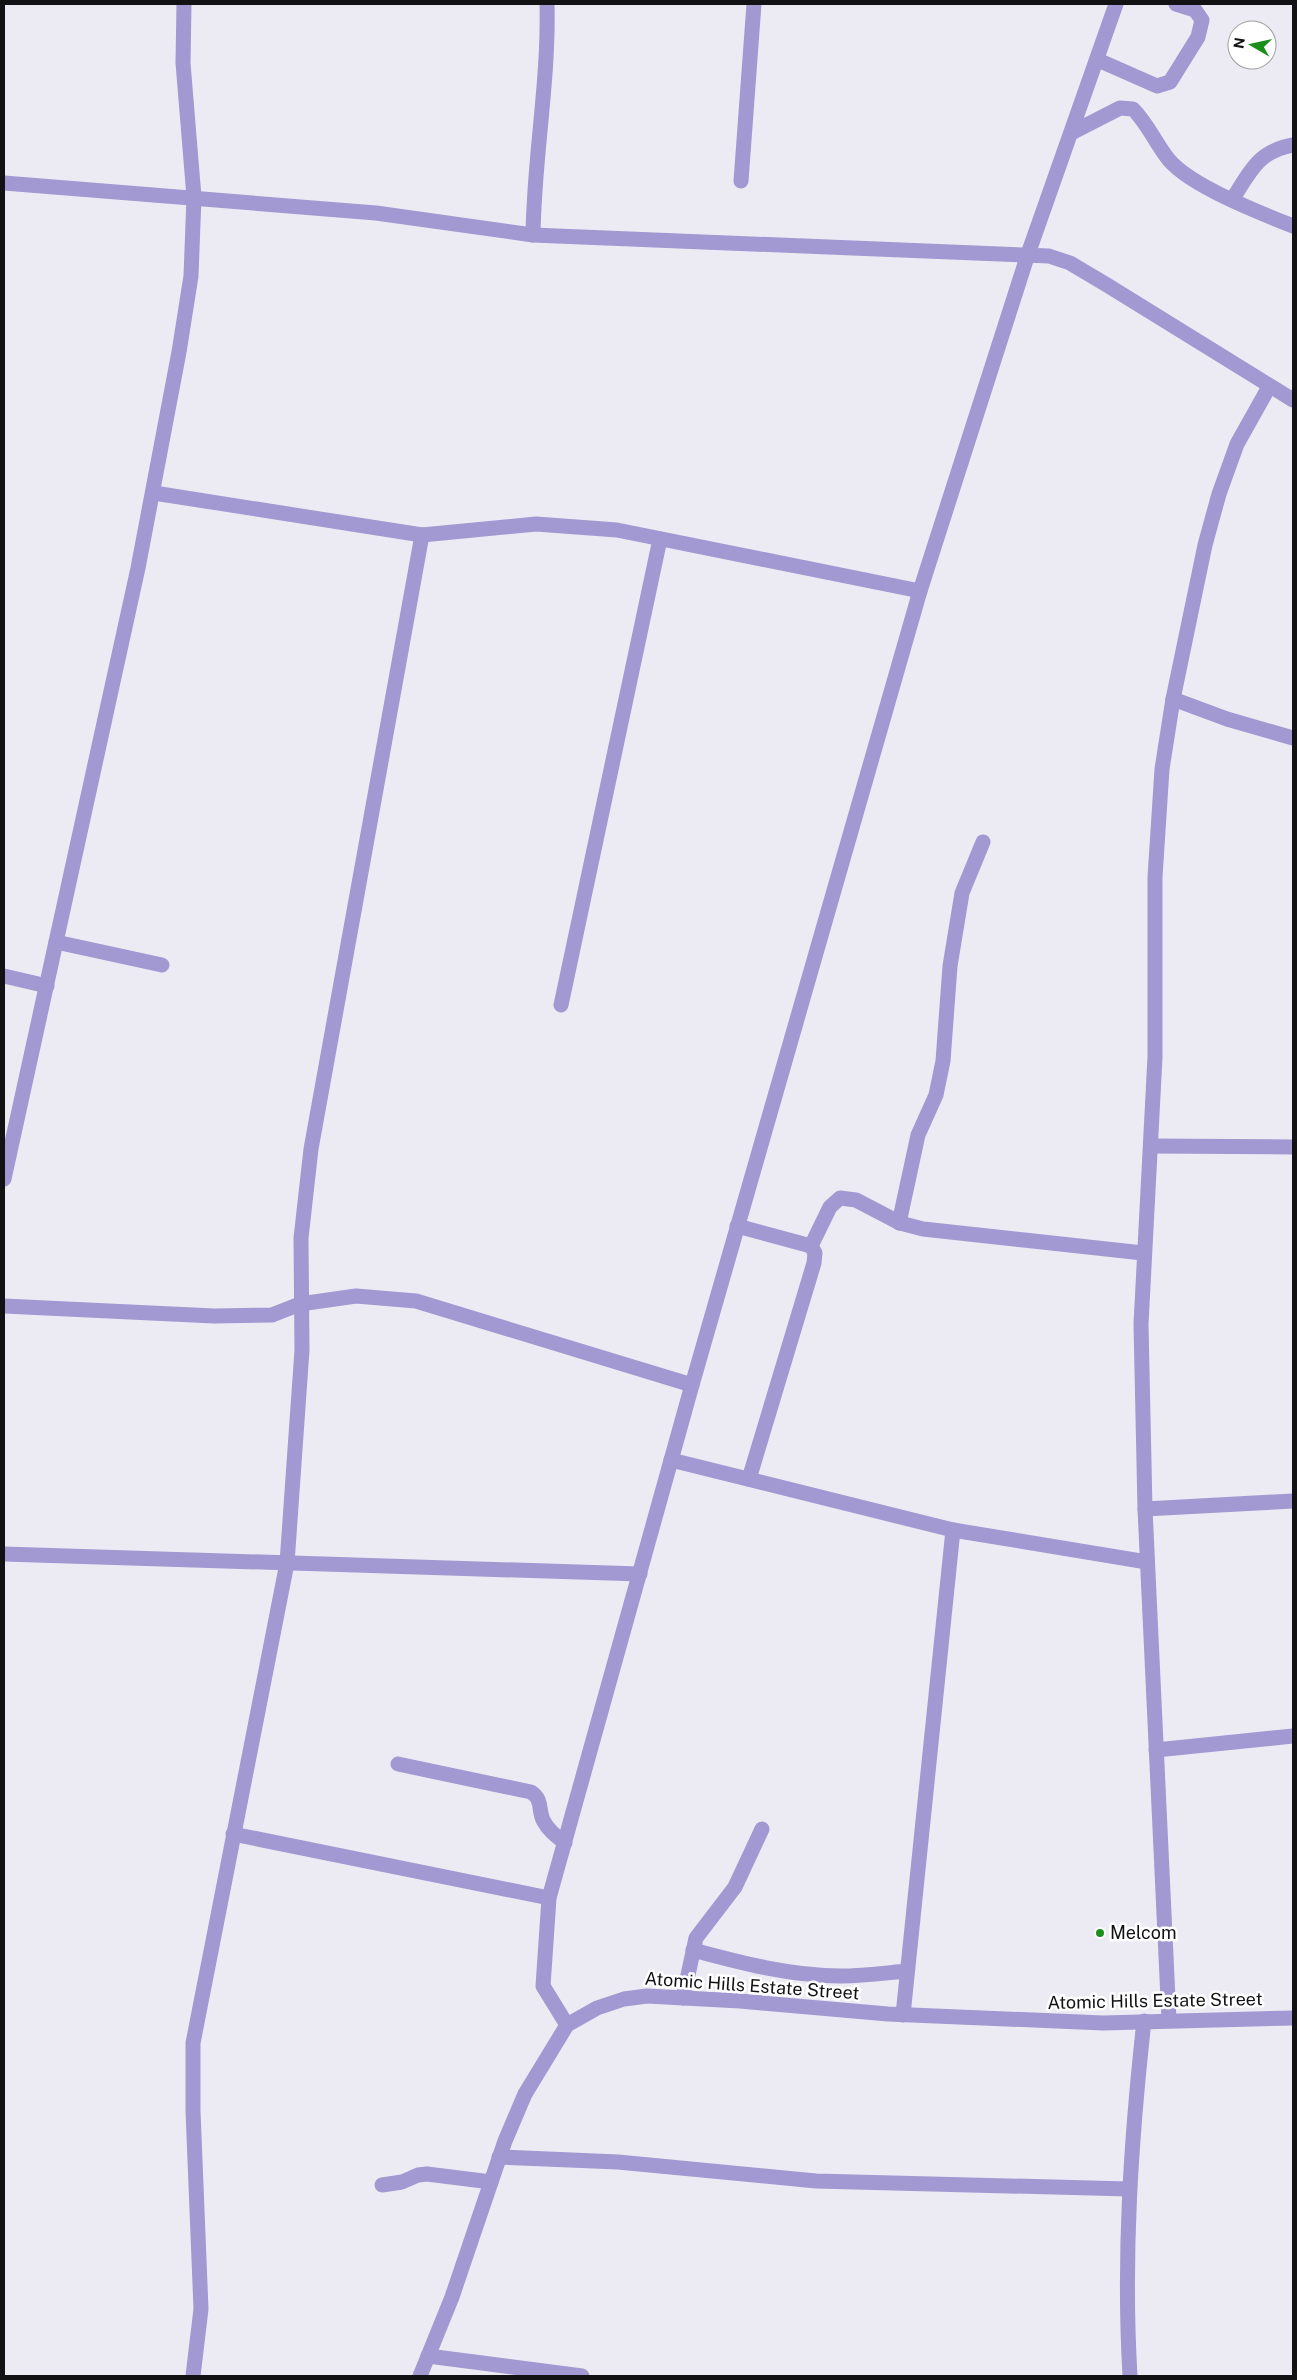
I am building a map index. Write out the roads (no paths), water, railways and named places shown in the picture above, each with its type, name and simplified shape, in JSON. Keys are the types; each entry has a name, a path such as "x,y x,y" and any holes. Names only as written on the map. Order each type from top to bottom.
{"street":[{"path":"4,1179 154,493 190,276 194,197 183,63 184,4"},
{"path":"533,234 534,191 548,39 547,4"},
{"path":"741,180 754,4"},
{"path":"420,2376 452,2297 499,2157 525,2094 566,2025 543,1986 549,1898 692,1384 920,591 1028,254 1073,132 1116,4"},
{"path":"1098,60 1157,86 1170,82 1198,37 1202,20 1195,10 1176,4"},
{"path":"1073,132 1120,108 1133,110 1169,160 1177,168 1232,200 1293,226"},
{"path":"1232,200 1257,161 1269,152 1293,146"},
{"path":"4,182 376,213 533,234 1049,256 1070,263 1269,388 1293,400"},
{"path":"1169,2020 1147,1562 1141,1324 1143,1253 1155,1057 1155,877 1162,769 1173,699 1192,602 1219,494 1237,444 1269,388"},
{"path":"154,493 422,535 536,524 617,530 920,591"},
{"path":"193,2376 201,2310 193,2111 193,2043 287,1563 302,1350 300,1304 301,1238 311,1149 422,535"},
{"path":"561,1005 660,539"},
{"path":"1173,699 1226,719 1293,738"},
{"path":"899,1223 918,1135 936,1095 942,1061 950,966 962,894 983,842"},
{"path":"56,942 162,965"},
{"path":"4,976 47,986"},
{"path":"1151,1146 1293,1146"},
{"path":"749,1479 814,1263 814,1253 811,1246 830,1207 840,1198 856,1200 899,1223 923,1229 1143,1253"},
{"path":"737,1226 811,1246"},
{"path":"4,1306 214,1316 272,1314 300,1304 356,1296 416,1301 692,1384"},
{"path":"671,1460 953,1530 1147,1562"},
{"path":"1145,1508 1293,1501"},
{"path":"903,2015 953,1530"},
{"path":"4,1554 640,1574"},
{"path":"1156,1750 1293,1736"},
{"path":"398,1764 531,1792 540,1801 542,1819 550,1831 565,1843"},
{"path":"683,1998 696,1938 735,1887 762,1829"},
{"path":"233,1834 549,1898"},
{"path":"693,1950 748,1965 802,1973 841,1976 907,1971"},
{"name":"Atomic Hills Estate Street","path":"566,2025 597,2008 624,1999 647,1996 903,2015 1102,2023 1293,2018"},
{"path":"1130,2376 1126,2306 1129,2188 1144,2021"},
{"path":"499,2157 618,2162 816,2182 1129,2188"},
{"path":"382,2185 402,2182 418,2175 427,2174 491,2182"},
{"path":"428,2356 582,2376"}],"place":[{"name":"Melcom","path":"1100,1933"}]}
